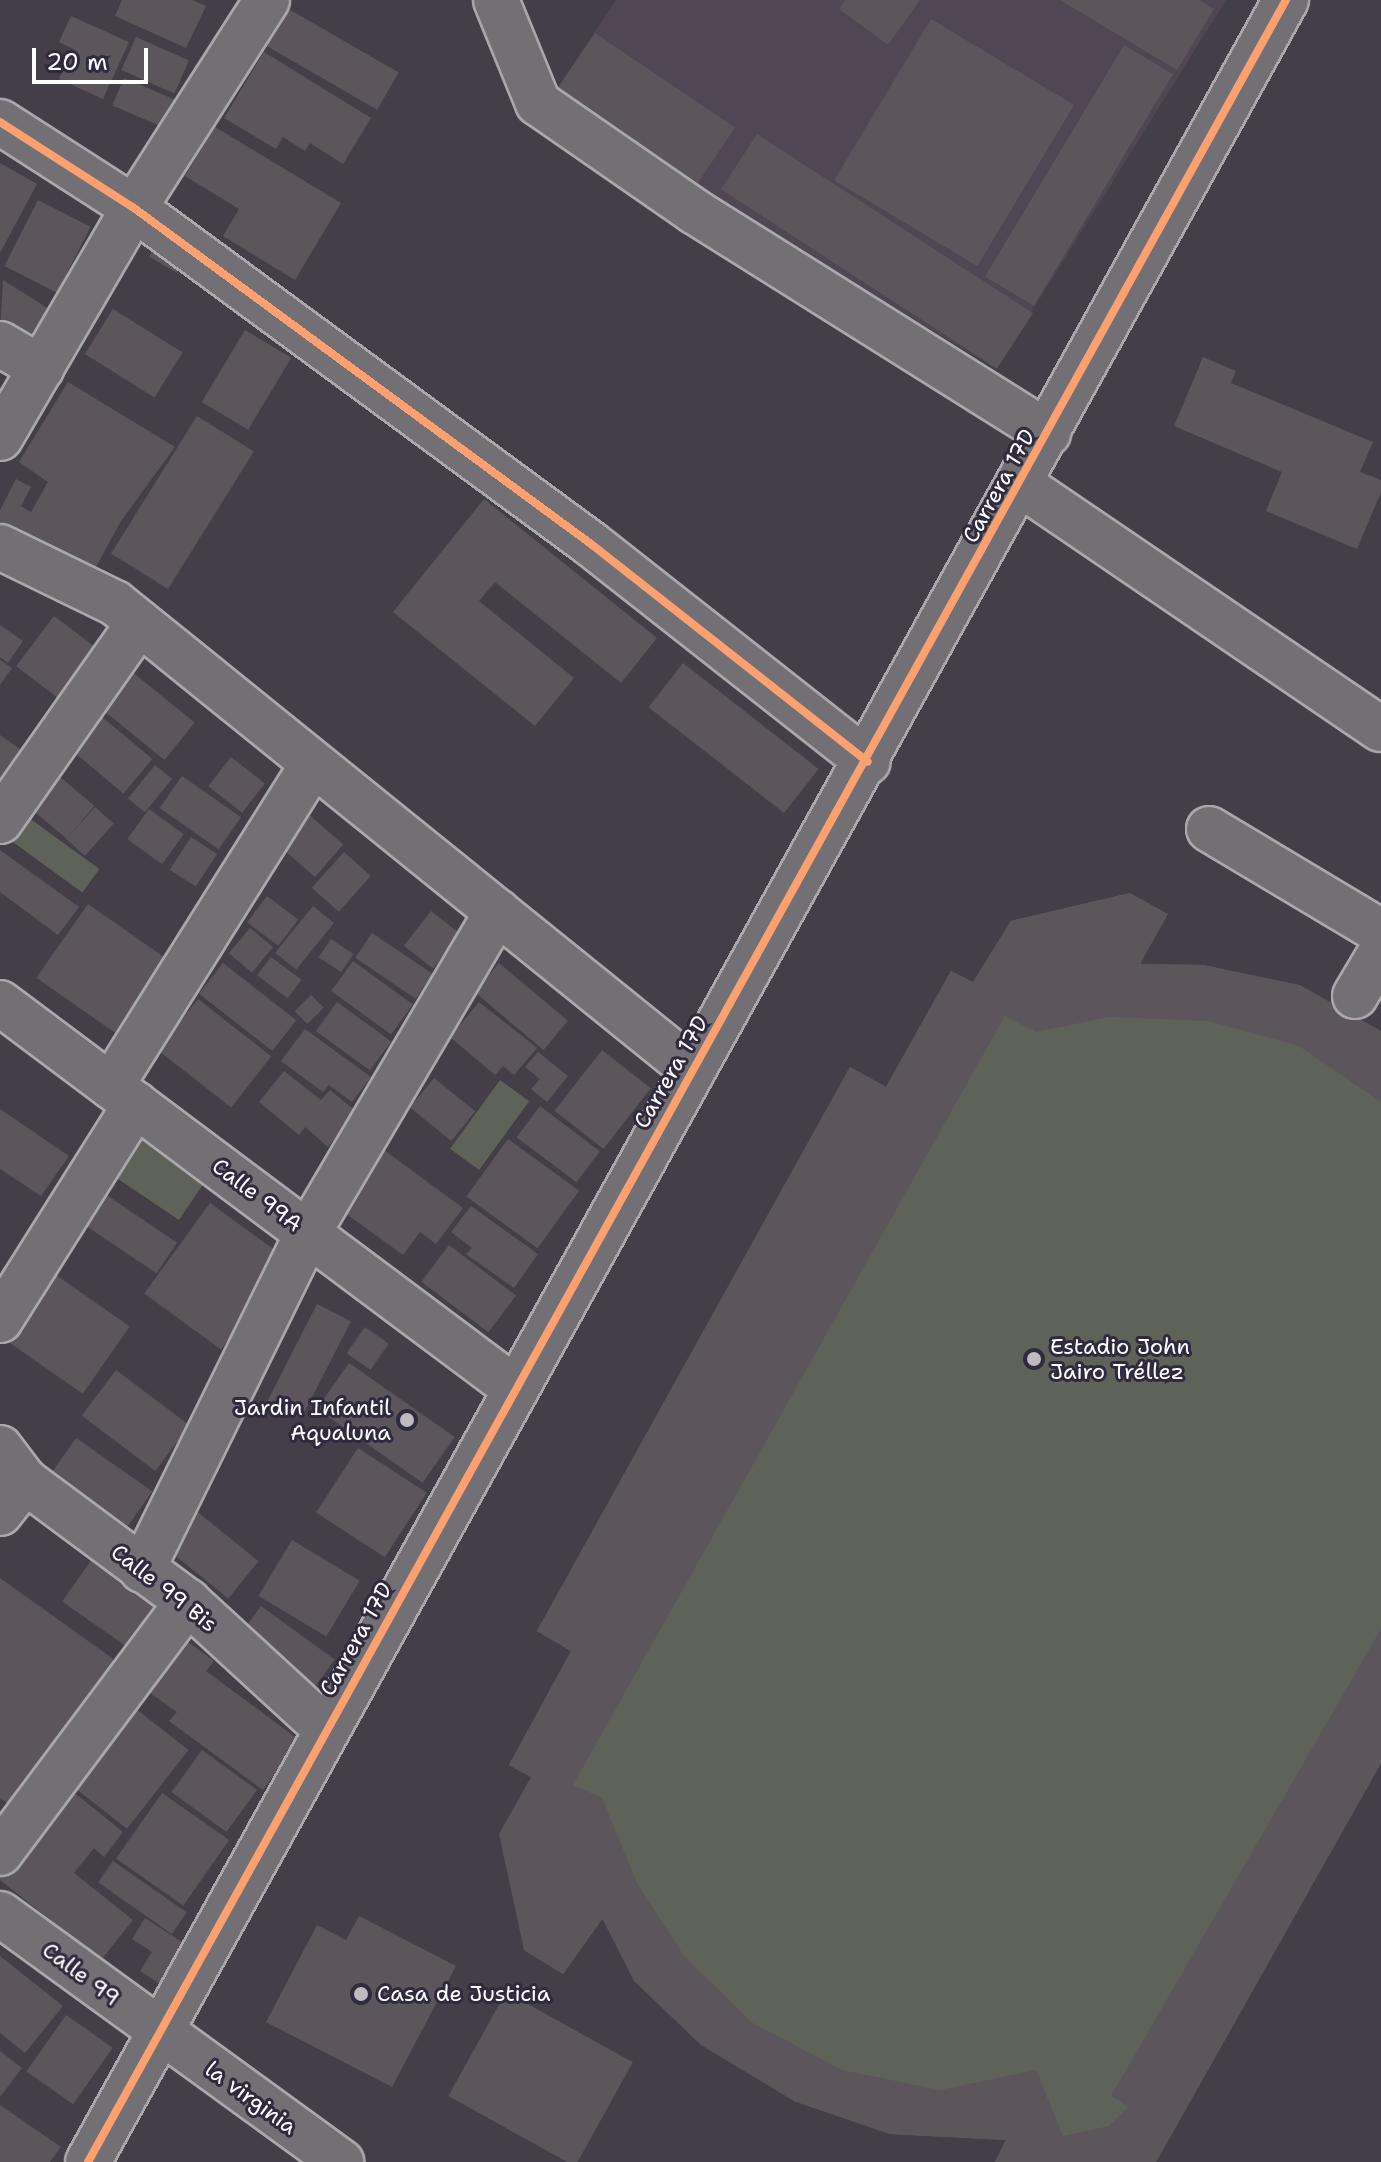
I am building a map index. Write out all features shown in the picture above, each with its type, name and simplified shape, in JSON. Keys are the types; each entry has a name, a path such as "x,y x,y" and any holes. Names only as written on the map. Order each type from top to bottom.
{"street":[{"path":"0,438 134,208 267,0"},
{"path":"496,0 538,103 694,211 1048,433"},
{"name":"Carrera 17D","path":"88,2162 161,2034 513,1387 868,762 1286,0"},
{"path":"0,122 134,208 591,544 868,762"},
{"path":"0,344 41,368"},
{"path":"1020,484 1381,729"},
{"path":"0,547 103,597 139,623 693,1070"},
{"path":"0,821 139,623"},
{"path":"0,1320 313,764"},
{"path":"1209,829 1381,932"},
{"path":"142,1570 308,1233 497,912"},
{"path":"1355,996 1381,952"},
{"name":"Calle 99A","path":"0,1003 513,1387"},
{"name":"Calle 99 Bis","path":"8,1481 188,1602 327,1730"},
{"path":"0,1853 188,1602"},
{"name":"Calle 99","path":"0,1914 161,2034"},
{"name":"la virginia","path":"161,2034 341,2162"}],"shaded area":[{"path":"616,0 1226,0 996,369 550,99"},
{"path":"25,815 99,869 82,893 8,838"},
{"name":"Estadio John Jairo Tréllez","path":"1130,893 1141,964 1204,965 1381,1031 1381,1763 1156,2162 995,2162 1006,2140 890,2134 794,2101 603,1918 563,1974 524,1950 531,1777 509,1765 571,1651 537,1631 850,1067 886,1087 951,971 973,982 1011,921"},
{"path":"500,1080 529,1101 479,1170 450,1149"},
{"path":"142,1130 209,1175 179,1220 112,1175"}],"building":[{"path":"122,0 192,0 206,6 186,48 115,16"},
{"path":"845,0 920,0 888,45 839,9"},
{"path":"1060,0 1199,0 1214,9 1177,70"},
{"path":"280,4 399,72 377,110 258,41"},
{"path":"71,16 129,42 103,99 59,79 73,49 59,42"},
{"path":"931,19 1074,105 977,266 834,180"},
{"path":"595,33 735,128 690,194 550,99"},
{"path":"136,37 189,61 174,93 121,70"},
{"path":"1124,45 1173,74 1034,306 985,276"},
{"path":"264,52 371,118 343,164 310,143 305,151 283,137 276,149 224,118"},
{"path":"124,78 176,100 164,127 112,106"},
{"path":"215,127 341,203 295,280 223,236 239,209 185,176"},
{"path":"757,134 1033,313 997,369 721,189"},
{"path":"0,163 37,184 0,253"},
{"path":"38,200 91,227 57,293 4,266"},
{"path":"157,243 185,259 177,273 149,257"},
{"path":"3,280 49,309 25,348 0,333"},
{"path":"113,309 183,352 154,397 85,354"},
{"path":"245,330 291,358 248,430 202,402"},
{"path":"1203,357 1236,371 1231,383 1373,442 1360,472 1381,480 1381,492 1357,549 1266,511 1282,472 1174,426"},
{"path":"68,382 175,447 121,521 91,576 0,528 0,510 16,479 31,487 21,506 31,512 48,482 19,462"},
{"path":"197,416 254,452 168,589 111,553"},
{"path":"484,499 657,638 621,683 495,582 479,601 574,678 535,726 393,612"},
{"path":"54,616 101,652 63,702 16,666"},
{"path":"0,625 23,641 8,663 0,657"},
{"path":"0,660 12,668 0,685"},
{"path":"683,663 819,769 784,813 649,707"},
{"path":"131,671 195,723 165,760 101,708"},
{"path":"101,716 152,759 123,794 72,750"},
{"path":"0,735 30,756 0,797"},
{"path":"231,757 265,783 242,813 208,786"},
{"path":"155,765 172,779 145,812 128,798"},
{"path":"53,771 94,806 67,839 25,804"},
{"path":"182,776 241,817 219,849 160,808"},
{"path":"95,807 114,824 85,856 66,839"},
{"path":"149,809 184,834 162,864 127,839"},
{"path":"307,813 343,844 315,877 279,845"},
{"path":"191,837 217,854 196,887 170,870"},
{"path":"0,850 79,907 58,935 0,892"},
{"path":"344,852 371,876 339,912 312,888"},
{"path":"1130,893 1168,914 1140,964 1204,965 1300,985 1381,1031 1381,1102 1299,1046 1208,1021 1109,1017 1036,1032 1005,1016 573,1785 602,1798 637,1883 684,1956 751,2022 842,2070 940,2090 1036,2070 1063,2136 1109,2126 1128,2107 1111,2096 1381,1629 1381,1763 1156,2162 995,2162 1006,2140 890,2134 794,2101 701,2045 634,1981 602,1918 563,1974 524,1950 499,1834 531,1777 509,1765 571,1651 537,1631 850,1067 886,1087 951,971 973,982 1011,921"},
{"path":"267,896 298,919 278,946 247,922"},
{"path":"88,904 170,961 118,1035 36,978"},
{"path":"313,906 334,923 296,970 275,953"},
{"path":"431,911 460,934 433,968 404,946"},
{"path":"250,928 273,947 252,973 229,953"},
{"path":"372,933 433,974 416,999 355,958"},
{"path":"331,939 353,954 341,972 319,957"},
{"path":"271,957 301,980 288,998 257,975"},
{"path":"353,961 413,1004 391,1034 331,991"},
{"path":"223,963 296,1020 272,1051 199,994"},
{"path":"499,963 568,1021 544,1050 475,992"},
{"path":"311,995 324,1008 307,1024 295,1011"},
{"path":"198,999 271,1056 231,1107 158,1050"},
{"path":"337,1002 391,1041 370,1071 316,1031"},
{"path":"479,1002 537,1048 514,1075 503,1066 495,1075 450,1037"},
{"path":"305,1029 371,1077 352,1102 329,1085 323,1092 281,1061"},
{"path":"602,1050 651,1088 603,1149 555,1111"},
{"path":"538,1052 568,1076 547,1102 531,1089 540,1079 525,1067"},
{"path":"284,1071 321,1100 330,1090 357,1112 328,1147 305,1127 299,1135 259,1102"},
{"path":"434,1078 475,1111 451,1141 410,1108"},
{"path":"540,1106 600,1151 576,1182 517,1137"},
{"path":"0,1109 69,1156 41,1196 0,1169"},
{"path":"508,1139 579,1191 537,1248 466,1196"},
{"path":"384,1150 463,1208 436,1244 420,1232 403,1255 341,1210"},
{"path":"105,1194 177,1243 156,1273 84,1225"},
{"path":"210,1203 287,1259 221,1349 144,1294"},
{"path":"471,1206 538,1254 514,1288 466,1254 472,1248 451,1232"},
{"path":"449,1245 516,1296 488,1332 421,1282"},
{"path":"56,1275 130,1327 83,1394 9,1342"},
{"path":"317,1304 351,1321 301,1418 268,1401"},
{"path":"365,1327 389,1344 370,1370 347,1353"},
{"path":"349,1363 455,1437 423,1483 317,1409"},
{"path":"116,1370 189,1425 155,1471 82,1416"},
{"path":"76,1438 152,1491 124,1531 48,1478"},
{"path":"358,1448 427,1493 385,1557 316,1513"},
{"path":"194,1509 259,1561 228,1599 164,1546"},
{"path":"292,1540 360,1581 326,1636 259,1596"},
{"path":"92,1559 164,1609 134,1652 62,1602"},
{"path":"0,1578 119,1663 16,1809 0,1798"},
{"path":"261,1606 335,1659 308,1697 234,1643"},
{"path":"181,1637 214,1661 206,1671 299,1740 263,1790 169,1721 177,1712 143,1688"},
{"path":"131,1705 189,1750 127,1829 69,1784"},
{"path":"202,1750 257,1790 226,1832 171,1792"},
{"path":"66,1786 123,1832 104,1857 94,1848 74,1873 133,1920 101,1960 0,1880 0,1868"},
{"path":"162,1793 229,1840 183,1906 116,1859"},
{"path":"113,1861 187,1913 172,1934 98,1882"},
{"name":"Casa de Justicia","path":"359,1916 456,1966 392,2087 266,2022 317,1925 346,1940"},
{"path":"145,1918 188,1946 163,1986 140,1971 152,1952 132,1939"},
{"path":"0,1956 63,2006 25,2053 0,2033"},
{"path":"506,1992 633,2062 578,2162 567,2162 448,2096"},
{"path":"66,2015 113,2048 73,2104 26,2072"},
{"path":"0,2051 22,2068 0,2097"},
{"path":"0,2105 61,2147 50,2162 0,2162"}],"cycle path":[{"path":"88,2162 1286,0"},
{"path":"0,122 134,208 591,544 868,762"}],"place":[{"name":"Estadio John Jairo Tréllez","path":"1034,1359"},
{"name":"Jardin Infantil Aqualuna","path":"407,1420"},
{"name":"Casa de Justicia","path":"361,1994"}]}
